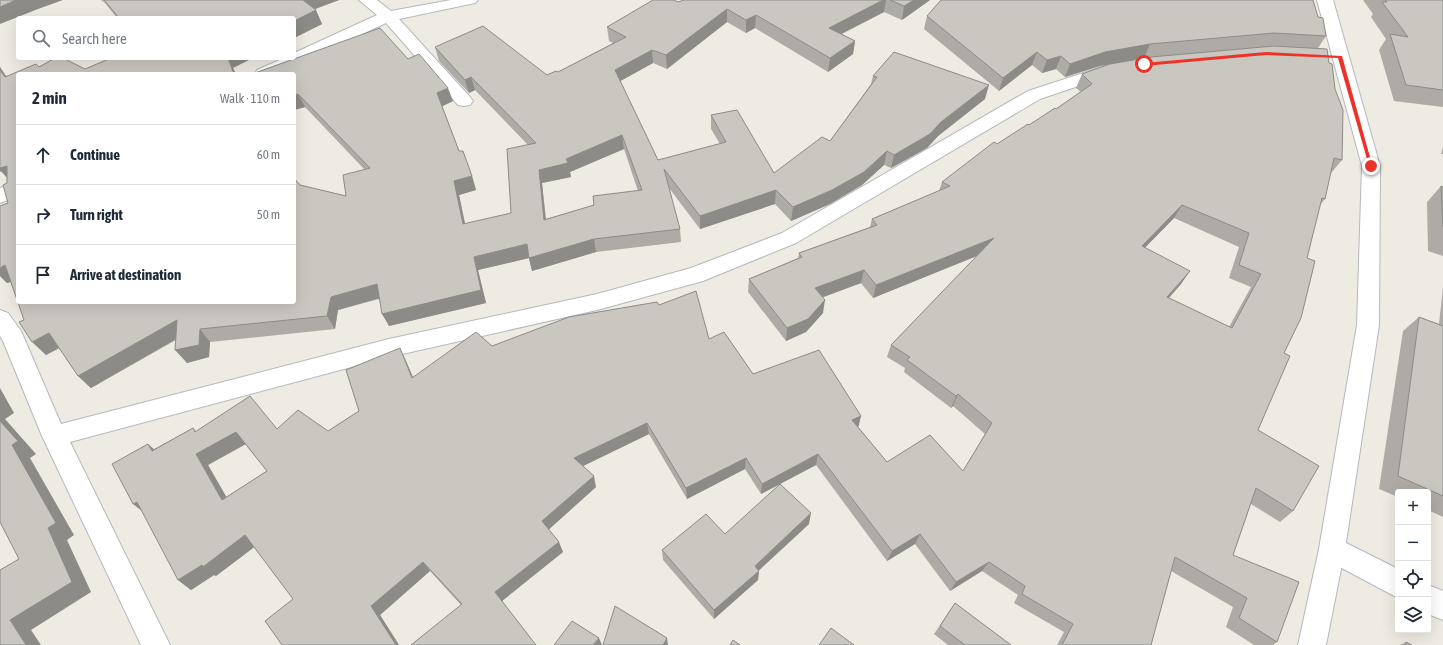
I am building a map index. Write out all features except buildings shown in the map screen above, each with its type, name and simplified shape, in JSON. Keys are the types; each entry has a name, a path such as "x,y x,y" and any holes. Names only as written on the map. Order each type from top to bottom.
{"street":[{"path":"367,0 388,16 464,101"},
{"path":"296,59 388,16 470,0"},
{"path":"1312,645 1332,549 1368,325 1371,166 1325,0"},
{"path":"1318,56 1340,57"},
{"path":"267,72 293,60"},
{"path":"54,436 389,348 598,302 696,275 789,238 967,136 1034,95 1100,72 1129,67"},
{"path":"0,196 16,189"},
{"path":"4,332 156,645"},
{"path":"1332,549 1395,582"},
{"path":"1431,601 1443,606"}],"route":[{"path":"1144,64 1266,53 1340,57 1371,166"}]}
